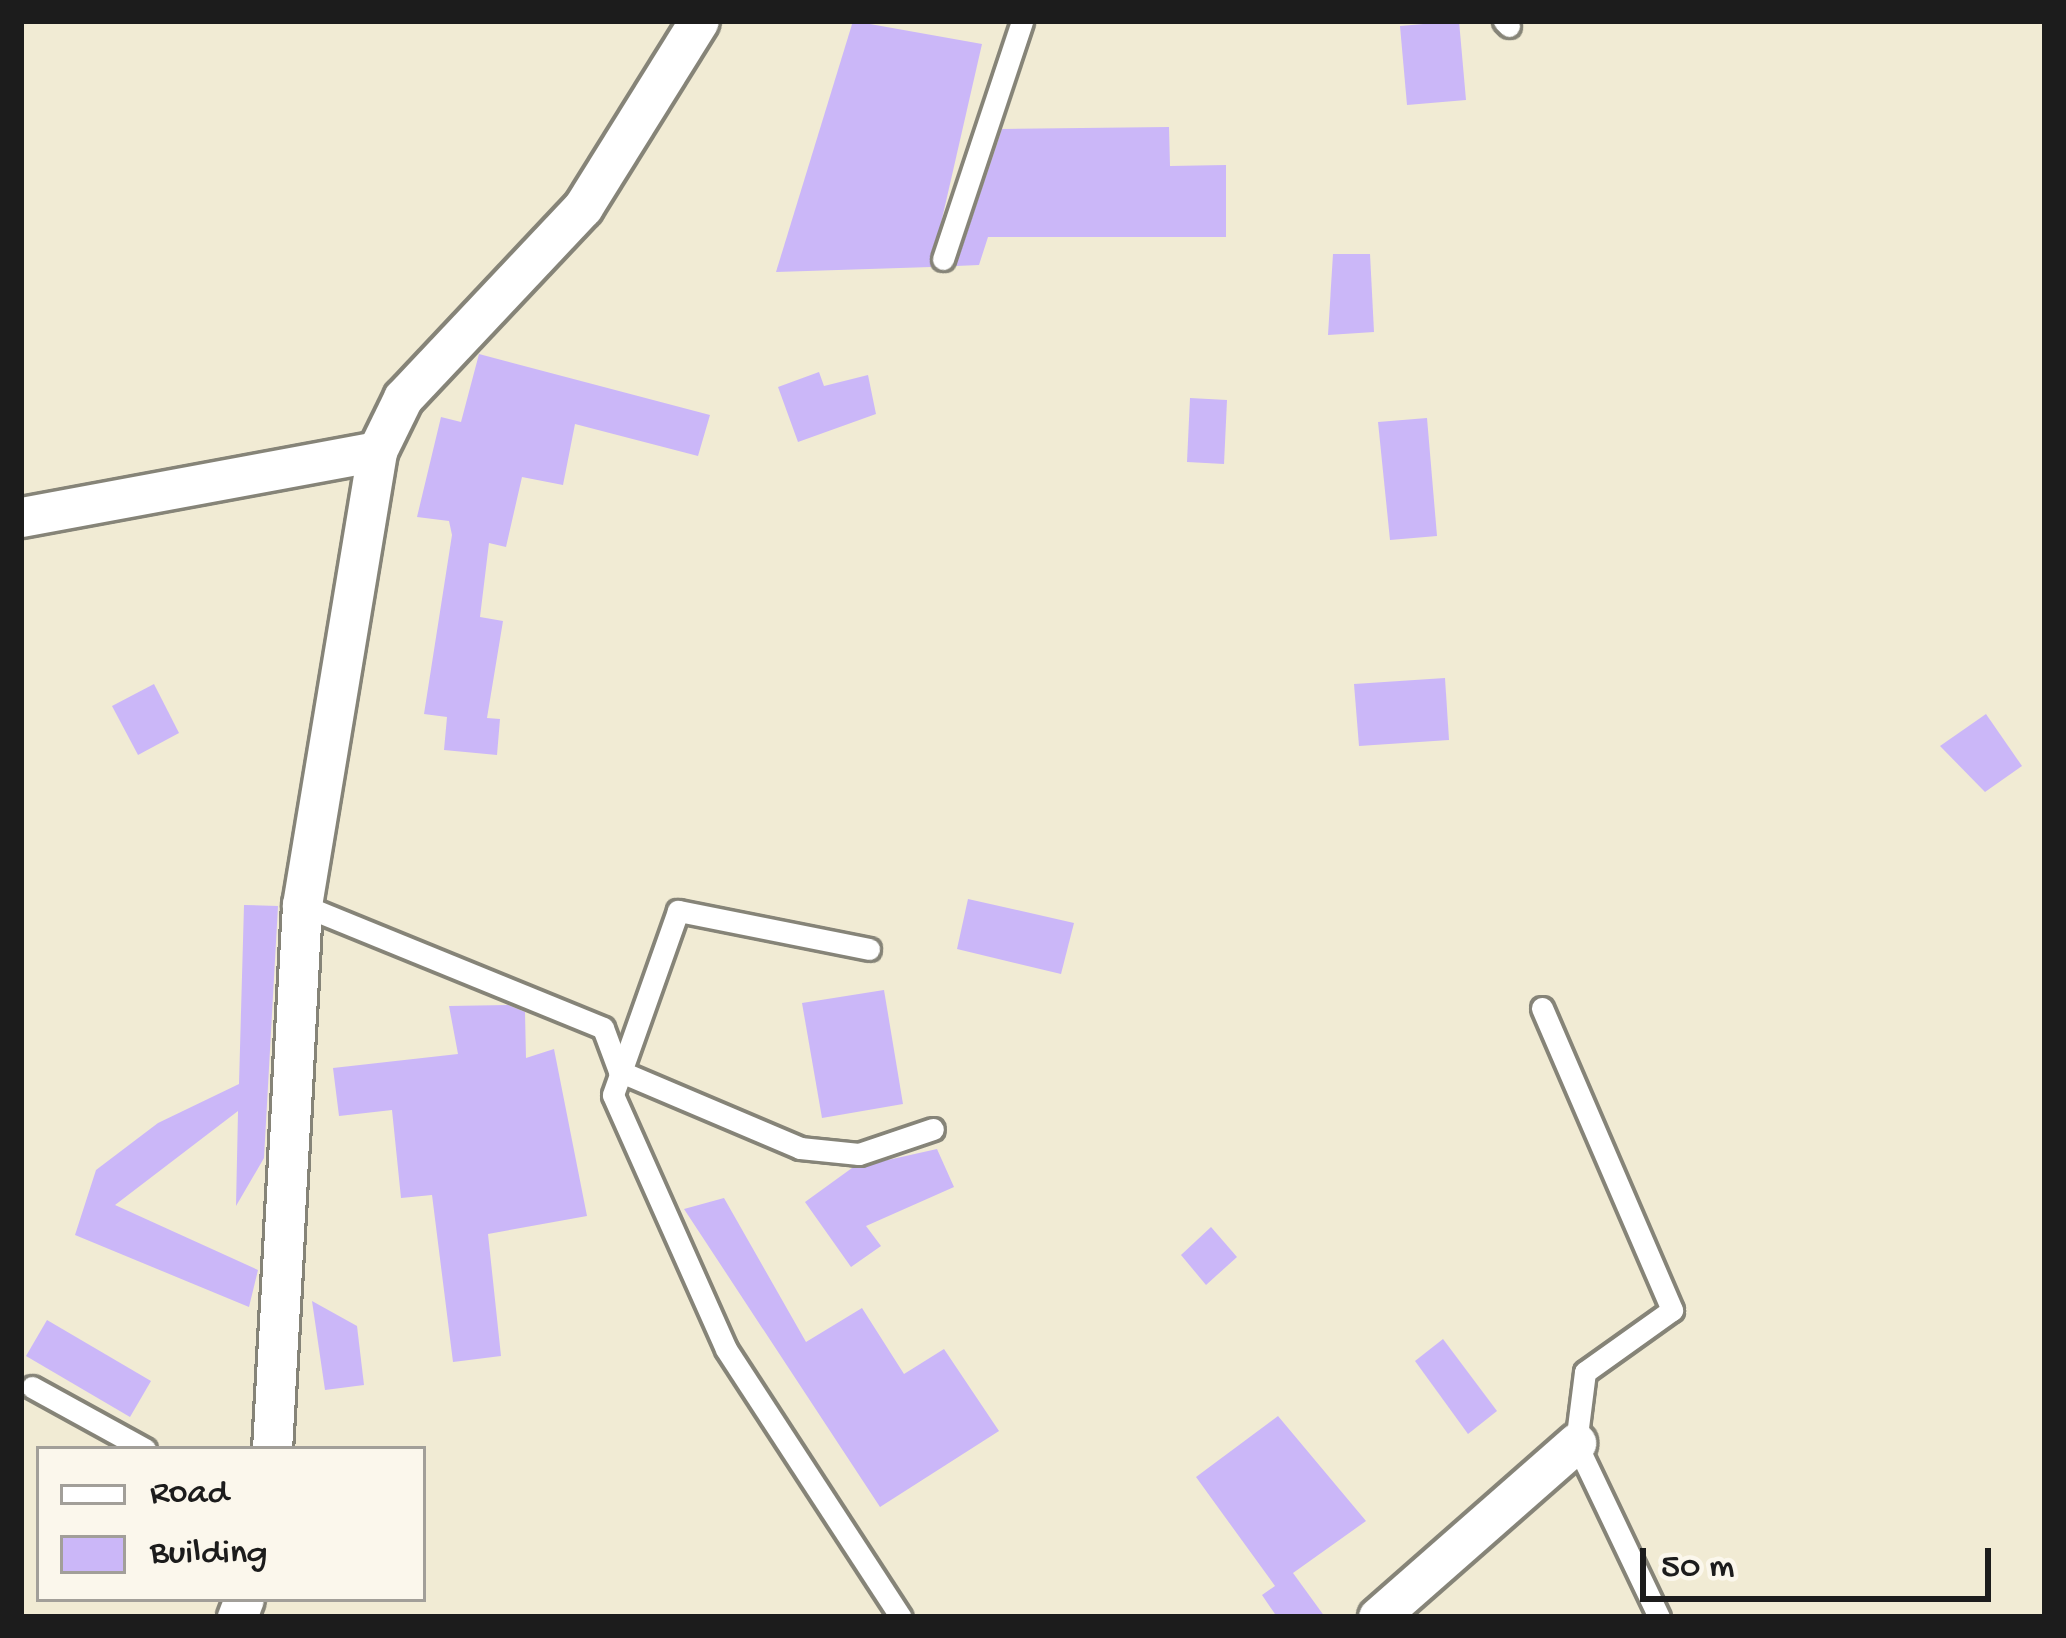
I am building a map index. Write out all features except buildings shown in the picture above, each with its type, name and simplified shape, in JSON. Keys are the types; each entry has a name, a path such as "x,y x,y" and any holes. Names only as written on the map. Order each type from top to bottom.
{"street":[{"path":"272,1446 302,904 376,451 403,398 583,207 699,21"},
{"path":"21,517 376,451"},
{"path":"1378,1617 1576,1443"}],"lane":[{"path":"943,260 1022,21"},
{"path":"302,904 603,1028 619,1071 800,1148 859,1154 933,1129"},
{"path":"869,949 678,911 613,1095 726,1349 901,1617"},
{"path":"1542,1008 1672,1310 1585,1372 1576,1443 1659,1617"},
{"path":"32,1387 140,1446"}]}
